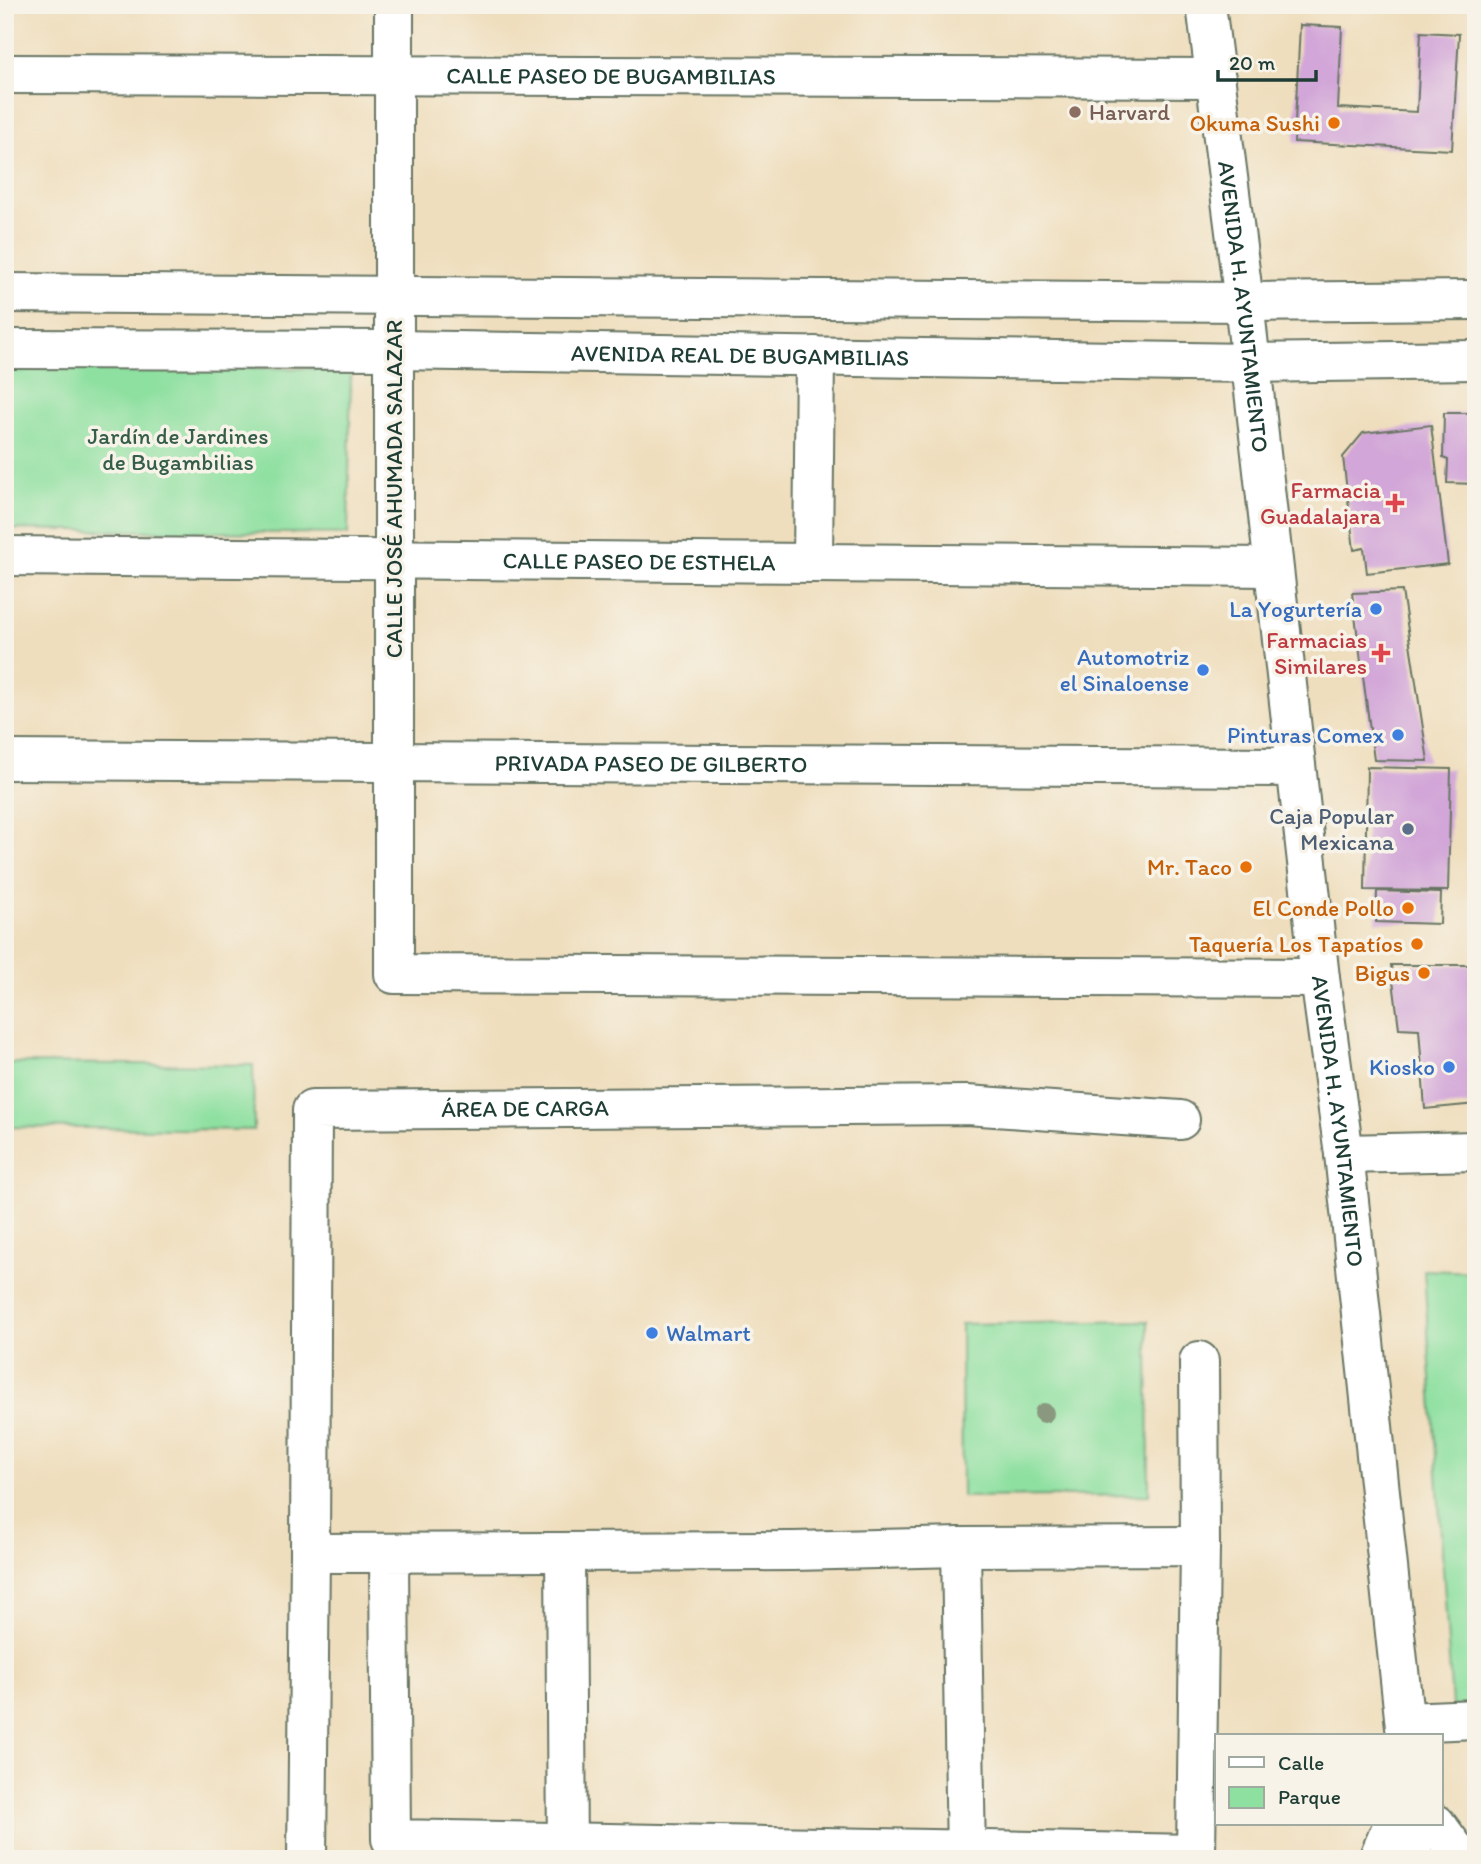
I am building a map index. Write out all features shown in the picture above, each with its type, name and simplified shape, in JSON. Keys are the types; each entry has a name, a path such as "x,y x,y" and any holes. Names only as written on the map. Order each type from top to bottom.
{"street":[{"name":"CALLE JOSÉ AHUMADA SALAZAR","path":"394,5 394,974 1320,978"},
{"name":"AVENIDA H. AYUNTAMIENTO","path":"1206,5 1244,302 1294,766 1344,1154 1405,1729"},
{"name":"CALLE PASEO DE BUGAMBILIAS","path":"5,74 1216,78"},
{"path":"5,293 1244,302 1476,300"},
{"name":"AVENIDA REAL DE BUGAMBILIAS","path":"5,349 394,350 1250,363 1476,360"},
{"path":"813,563 815,356"},
{"name":"CALLE PASEO DE ESTHELA","path":"5,556 1273,567"},
{"name":"PRIVADA PASEO DE GILBERTO","path":"5,760 1294,766"},
{"name":"ÁREA DE CARGA","path":"310,1553 312,1110 967,1105 1181,1120"},
{"path":"1344,1154 1476,1152"},
{"path":"389,1554 391,1839 567,1850 1196,1854 1200,1546 1199,1361"},
{"path":"307,1859 310,1553 1200,1546"},
{"path":"961,1547 966,1854"},
{"path":"565,1553 567,1850"},
{"path":"1405,1729 1476,1720"},
{"path":"1378,1859 1392,1826"},
{"path":"1412,1826 1413,1859"},
{"path":"1437,1826 1462,1859"}],"green space":[{"name":"Jardín de Jardines de Bugambilias","path":"5,365 351,369 348,534 5,529"},
{"path":"5,1063 253,1065 254,1130 5,1127"},
{"path":"1424,1270 1476,1272 1476,1706 1452,1707"},
{"path":"1148,1321 1149,1495 962,1497 961,1324"}],"building":[{"path":"1300,25 1342,27 1338,108 1417,112 1421,32 1459,34 1452,150 1294,142"},
{"path":"1444,413 1476,413 1476,484 1447,483 1448,460 1443,458"},
{"name":"Farmacia Guadalajara","path":"1431,425 1448,564 1367,573 1364,548 1354,550 1343,457 1363,433"},
{"path":"1402,591 1428,761 1374,760 1352,593"},
{"name":"Caja Popular Mexicana","path":"1367,767 1451,769 1448,891 1365,890"},
{"name":"El Conde Pollo","path":"1377,891 1441,893 1440,924 1376,922"},
{"path":"1391,965 1476,965 1476,1104 1425,1109 1419,1029 1399,1028"}],"place":[{"name":"Harvard","path":"1075,112"},
{"name":"Okuma Sushi","path":"1334,123"},
{"name":"Farmacia Guadalajara","path":"1395,503"},
{"name":"La Yogurtería","path":"1376,609"},
{"name":"Farmacias Similares","path":"1381,653"},
{"name":"Automotriz el Sinaloense","path":"1203,670"},
{"name":"Pinturas Comex","path":"1398,735"},
{"name":"Caja Popular Mexicana","path":"1408,829"},
{"name":"Mr. Taco","path":"1246,867"},
{"name":"El Conde Pollo","path":"1408,908"},
{"name":"Taquería Los Tapatíos","path":"1417,944"},
{"name":"Bigus","path":"1424,973"},
{"name":"Kiosko","path":"1449,1067"},
{"name":"Walmart","path":"652,1333"}]}
